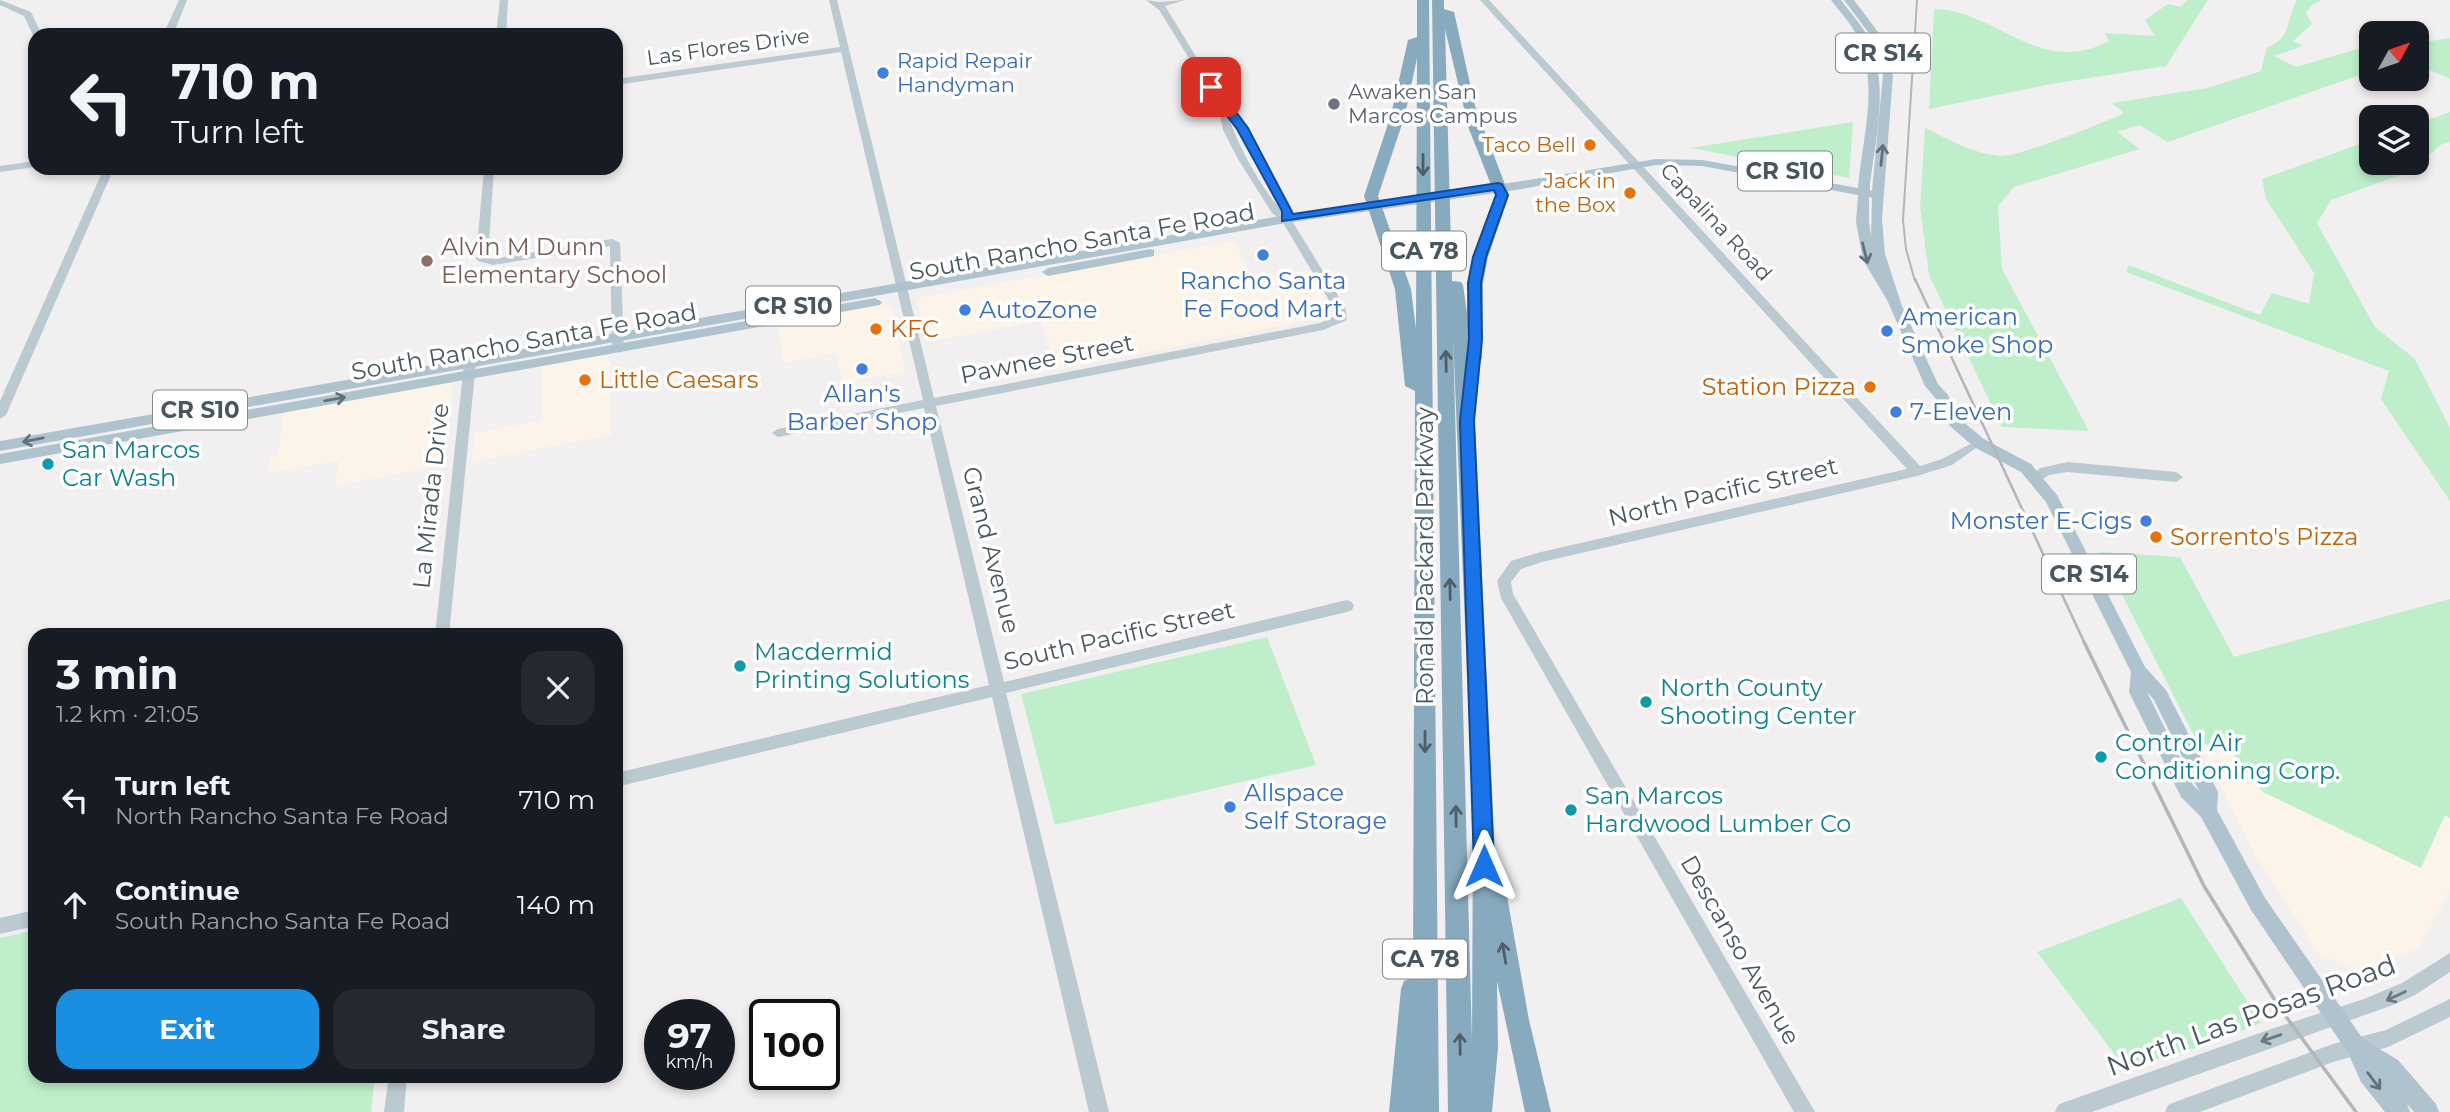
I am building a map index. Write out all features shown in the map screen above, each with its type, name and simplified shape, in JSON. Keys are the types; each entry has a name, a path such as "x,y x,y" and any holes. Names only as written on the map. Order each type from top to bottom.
{"highway":[{"name":"Ronald Packard Parkway","path":"1423,0 1426,1112"},
{"name":"Ronald Packard Parkway","path":"1438,0 1461,1112"},
{"path":"1445,0 1455,55 1502,195 1480,257 1475,283 1475,339 1467,421"},
{"path":"1423,24 1415,33 1398,115 1371,196 1403,289 1424,478"},
{"path":"1443,209 1464,349 1484,818 1485,1048 1479,1112"},
{"path":"1402,1112 1411,1026 1426,807"},
{"path":"1484,818 1514,1009 1538,1112"}],"main road":[{"name":"CR S14","path":"1836,0 1860,30 1872,57 1875,83 1871,193"},
{"name":"CR S14","path":"1849,0 1867,21 1882,49 1888,75 1886,116 1862,241 1866,259 1875,279 1895,306 1932,387 1943,398 1955,423 1964,432 2026,468 2052,499 2139,672 2160,695 2209,792 2208,811"},
{"name":"CR S10","path":"1375,207 1498,186 1516,186 1632,162 1687,161 1838,190 1871,193"},
{"name":"South Rancho Santa Fe Road","path":"0,446 618,343 903,291 1020,266 1359,215 1375,207"},
{"name":"South Rancho Santa Fe Road","path":"903,291 997,280 1289,224"},
{"path":"997,280 1018,270 1020,266"},
{"name":"South Rancho Santa Fe Road","path":"0,459 469,369"},
{"name":"CR S14","path":"1932,387 1932,396 1948,427 1970,448 2019,476 2034,480"},
{"name":"CR S14","path":"2139,672 2138,692 2187,791 2208,811 2258,904 2356,1046 2368,1075 2399,1112"},
{"path":"2143,702 2159,715 2180,755 2190,757"},
{"name":"CR S14","path":"2356,1046 2391,1067 2428,1112"}],"street":[{"path":"171,28 183,0"},
{"path":"502,28 504,0"},
{"name":"Grand Avenue","path":"833,0 1099,1112"},
{"path":"1181,0 1154,3 1221,104 1242,128 1288,211 1289,224"},
{"name":"Capalina Road","path":"1485,0 1917,471"},
{"path":"0,2 27,13 34,28"},
{"name":"Las Flores Drive","path":"623,81 845,49"},
{"path":"0,169 28,165"},
{"path":"0,415 106,175"},
{"path":"488,175 480,256 488,262 612,242 616,245 618,343"},
{"name":"Pawnee Street","path":"778,433 1338,321 1341,312 1289,224"},
{"name":"La Mirada Drive","path":"443,628 469,369"},
{"name":"North Pacific Street","path":"1507,594 1506,575 1516,565 1534,559 1917,471 1947,463 1970,448"},
{"path":"2034,480 2045,471 2068,467 2176,477"},
{"name":"Descanso Avenue","path":"1507,594 1805,1112"},
{"name":"South Pacific Street","path":"623,778 1347,606"},
{"path":"0,926 28,920"},
{"name":"North Las Posas Road","path":"2065,1112 2400,994 2450,961"},
{"path":"2175,1112 2356,1046 2409,1030 2450,1008"},
{"path":"394,1112 397,1083"}],"shaded area":[{"path":"1234,241 1253,278 1307,270 1331,310 1329,316 1057,370 1041,321 927,342 917,302 921,297"},
{"path":"885,304 892,307 905,372 842,383 836,353 783,363 778,323"},
{"path":"602,354 610,359 611,435 471,462 475,433 542,420 542,365"},
{"path":"450,383 453,386 445,465 335,486 339,461 267,473 271,457 278,455 283,413"},
{"path":"2198,743 2229,748 2263,792 2421,867 2445,815 2450,818 2450,891 2419,948 2363,970 2320,956 2258,860"}],"green space":[{"path":"2187,0 2208,0 2166,66 2051,84 1929,109 1934,9 1957,12 2039,47 2061,52 2084,50 2109,41 2105,33 2155,36 2145,20 2168,4 2181,7"},
{"path":"2297,0 2322,0 2312,5 2306,13 2312,24 2293,41 2303,46 2274,56 2296,67 2359,49 2359,75 2168,142 2139,125 2117,132 2140,149 2014,187 1998,206 2002,269 2089,431 2002,427 1929,275 1920,207 1925,128 1981,152 2001,156 2025,151 2124,113 2112,103 2207,88 2261,71 2267,47 2275,44 2284,34"},
{"path":"2450,38 2450,79 2429,69 2431,41"},
{"path":"2450,112 2450,142 2442,144 2429,155 2429,120"},
{"path":"1853,122 1849,178 1691,148"},
{"path":"2359,144 2359,175 2400,175 2331,200 2317,223 2375,327 2415,359 2450,428 2450,501 2381,399 2389,371 2126,272 2129,265 2260,315 2272,293 2309,304 2314,273 2266,199 2262,179"},
{"path":"2100,552 2180,557 2234,657 2450,599 2450,818 2445,815 2421,868 2263,792 2229,748 2198,743"},
{"path":"1267,637 1316,765 1055,825 1021,694"},
{"path":"2181,898 2261,1023 2206,1045 2125,1068 2037,952"},
{"path":"28,932 28,1083 374,1083 371,1112 0,1112 0,938"}],"railway":[{"path":"1915,281 1906,249 1903,220 1917,0"},
{"path":"1915,279 2085,644"},
{"path":"2084,642 2204,886 2279,1007 2356,1112"}],"place":[{"name":"Rapid Repair Handyman","path":"883,73"},
{"name":"Awaken San Marcos Campus","path":"1334,104"},
{"name":"Taco Bell","path":"1590,145"},
{"name":"Jack in the Box","path":"1630,193"},
{"name":"Rancho Santa Fe Food Mart","path":"1263,255"},
{"name":"Alvin M Dunn Elementary School","path":"427,261"},
{"name":"AutoZone","path":"965,310"},
{"name":"KFC","path":"876,329"},
{"name":"American Smoke Shop","path":"1887,331"},
{"name":"Allan's Barber Shop","path":"862,369"},
{"name":"Little Caesars","path":"585,380"},
{"name":"Station Pizza","path":"1870,387"},
{"name":"7-Eleven","path":"1896,412"},
{"name":"San Marcos Car Wash","path":"48,464"},
{"name":"Monster E-Cigs","path":"2146,521"},
{"name":"Sorrento's Pizza","path":"2156,537"},
{"name":"Macdermid Printing Solutions","path":"740,666"},
{"name":"North County Shooting Center","path":"1646,702"},
{"name":"Control Air Conditioning Corp.","path":"2101,757"},
{"name":"Allspace Self Storage","path":"1230,807"},
{"name":"San Marcos Hardwood Lumber Co","path":"1571,810"}],"route":[{"path":"1211,87 1221,104 1237,118 1288,211 1286,219 1498,186 1502,195 1480,257 1475,283 1475,339 1467,421 1484,866"}]}
